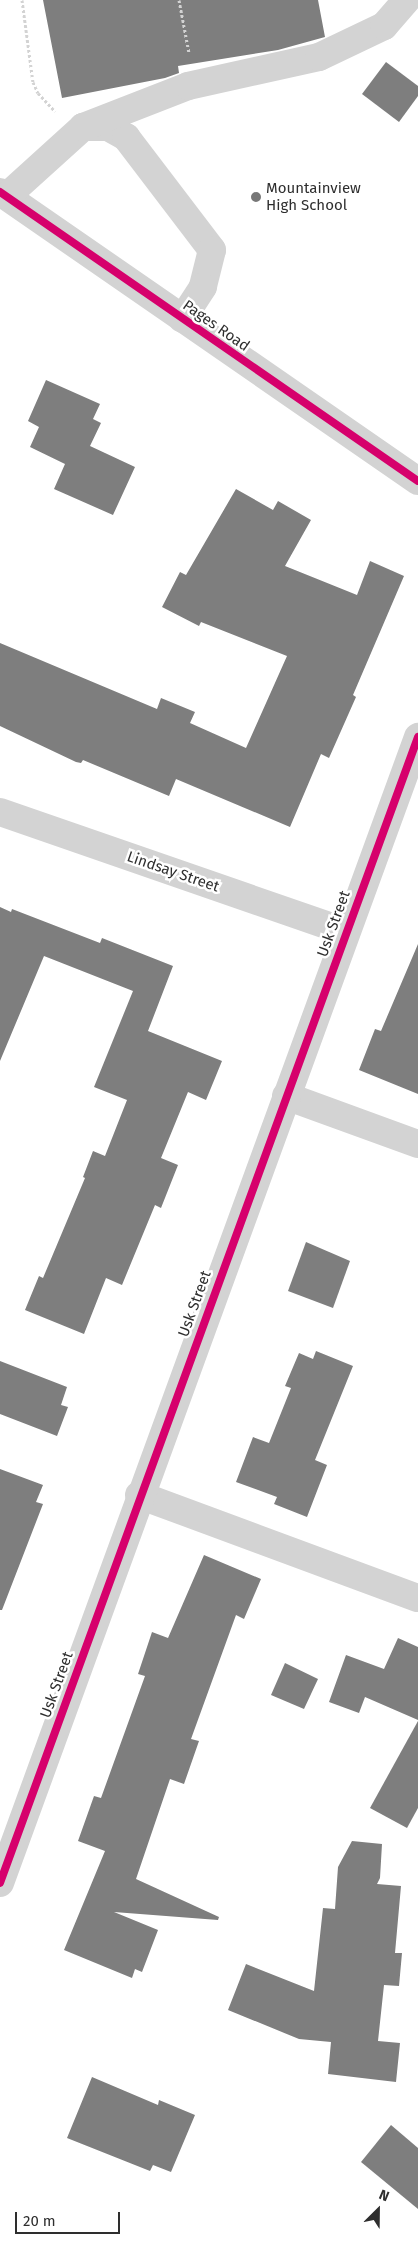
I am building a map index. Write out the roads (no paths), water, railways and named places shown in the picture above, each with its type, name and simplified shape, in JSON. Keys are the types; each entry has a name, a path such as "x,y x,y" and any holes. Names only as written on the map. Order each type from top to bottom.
{"street":[{"path":"3,194 83,127 195,85 319,57 384,26 407,0"},
{"path":"83,127 108,127 126,137 212,250 203,287 182,319"},
{"name":"Pages Road","path":"3,194 418,481"},
{"name":"Usk Street","path":"0,1883 418,736"},
{"name":"Lindsay Street","path":"0,812 346,932"},
{"path":"286,1096 418,1144"},
{"path":"140,1495 418,1598"}],"place":[{"name":"Mountainview High School","path":"256,197"}]}
